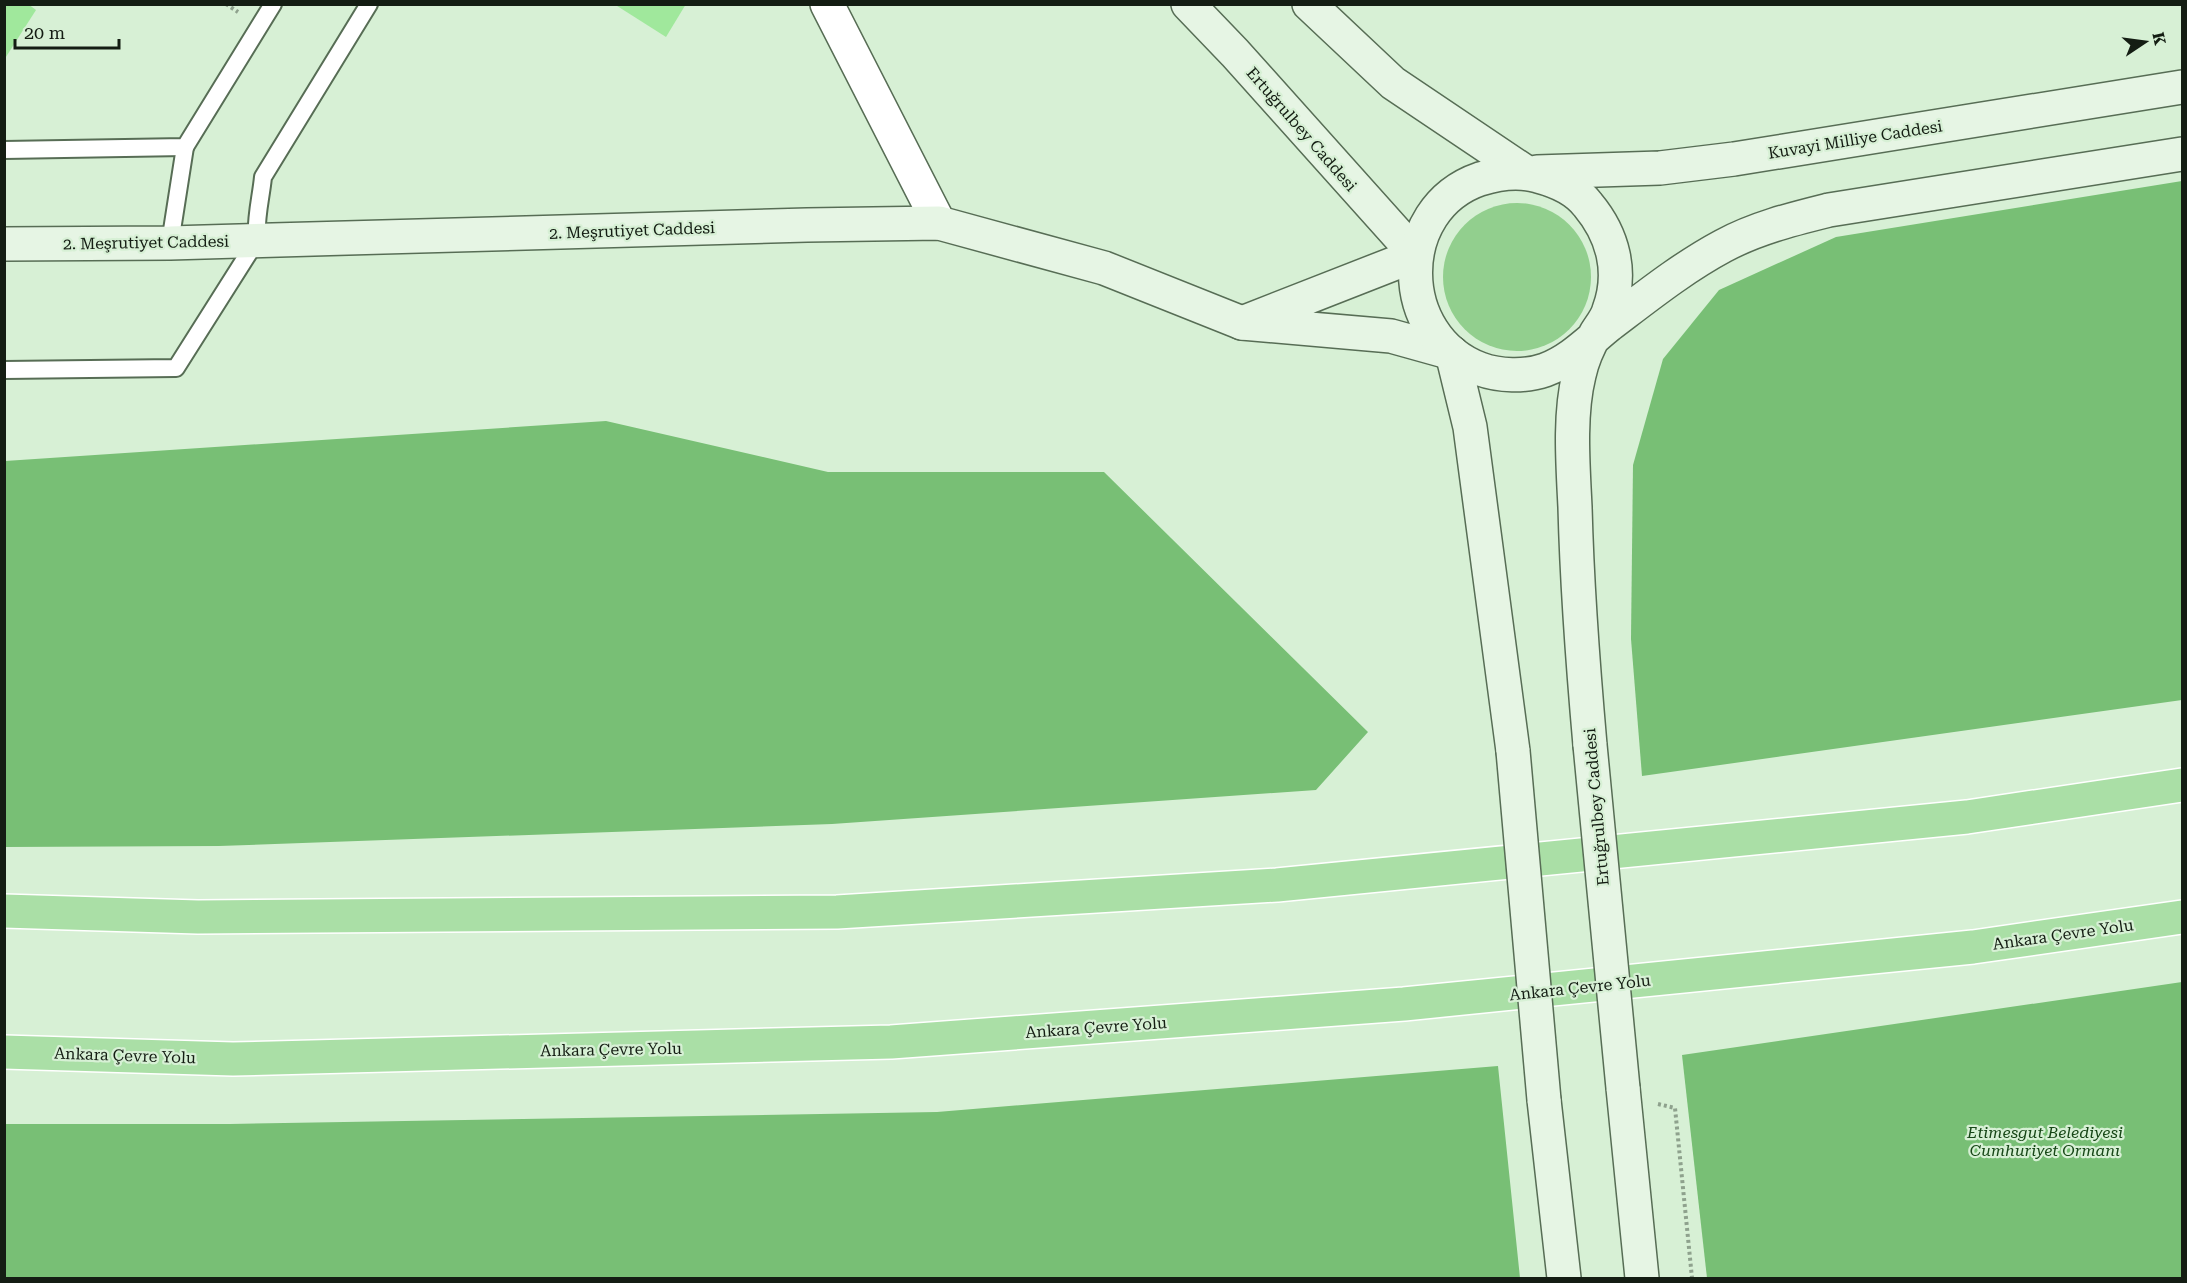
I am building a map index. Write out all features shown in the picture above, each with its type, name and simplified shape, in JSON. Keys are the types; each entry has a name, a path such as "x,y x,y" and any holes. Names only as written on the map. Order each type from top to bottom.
{"highway":[{"path":"4,911 198,916 837,912 1277,885 1967,817 2182,785"},
{"name":"Ankara Çevre Yolu","path":"4,1052 233,1059 891,1042 1404,1004 1973,947 2182,917"}],"main road":[{"name":"Ertuğrulbey Caddesi","path":"1188,4 1235,53 1416,255"},
{"name":"Ertuğrulbey Caddesi","path":"1309,4 1393,83 1527,172 1556,181 1582,198 1602,221 1613,250 1616,281 1609,311 1593,338 1579,373 1575,394 1579,611 1642,1278"},
{"name":"Kuvayi Milliye Caddesi","path":"1527,172 1660,168 1734,159 2182,87"},
{"path":"1593,338 1674,275 1726,244 1775,224 1829,210 2182,154"},
{"name":"Ertuğrulbey Caddesi","path":"1527,172 1497,174 1468,183 1444,202 1426,226 1416,255 1414,282 1420,309 1433,333 1452,353 1479,369 1510,375 1542,371 1551,367 1570,358 1593,338"},
{"name":"2. Meşrutiyet Caddesi","path":"4,244 170,243 939,223 1104,268 1242,323 1391,336 1452,353"},
{"path":"1242,323 1416,255"},
{"name":"Ertuğrulbey Caddesi","path":"1452,353 1470,427 1513,751 1544,1100 1564,1278"}],"street":[{"path":"827,4 939,223"}],"lane":[{"path":"170,243 185,147 273,4"},
{"path":"4,370 176,368 257,240 255,223 261,202 263,177 369,4"},
{"path":"4,150 185,147"}],"path":[{"path":"1654,1103 1675,1108 1692,1278"}],"green space":[{"path":"2182,181 2182,700 1642,776 1631,639 1633,465 1663,359 1719,290 1836,237"},
{"path":"1517,203 1545,209 1569,225 1585,249 1591,277 1585,305 1569,329 1545,345 1517,351 1489,345 1465,329 1449,305 1443,277 1449,249 1465,225 1489,209"},
{"path":"606,421 828,472 1104,472 1368,732 1316,790 832,824 219,846 5,847 5,461"},
{"name":"Etimesgut Belediyesi Cumhuriyet Ormanı","path":"2182,982 2182,1278 1707,1278 1682,1055"},
{"path":"1498,1066 1520,1278 5,1278 5,1124 230,1124 937,1112"}],"building":[{"path":"4,4 28,4 36,10 4,60"},
{"path":"614,4 686,4 666,37"}]}
